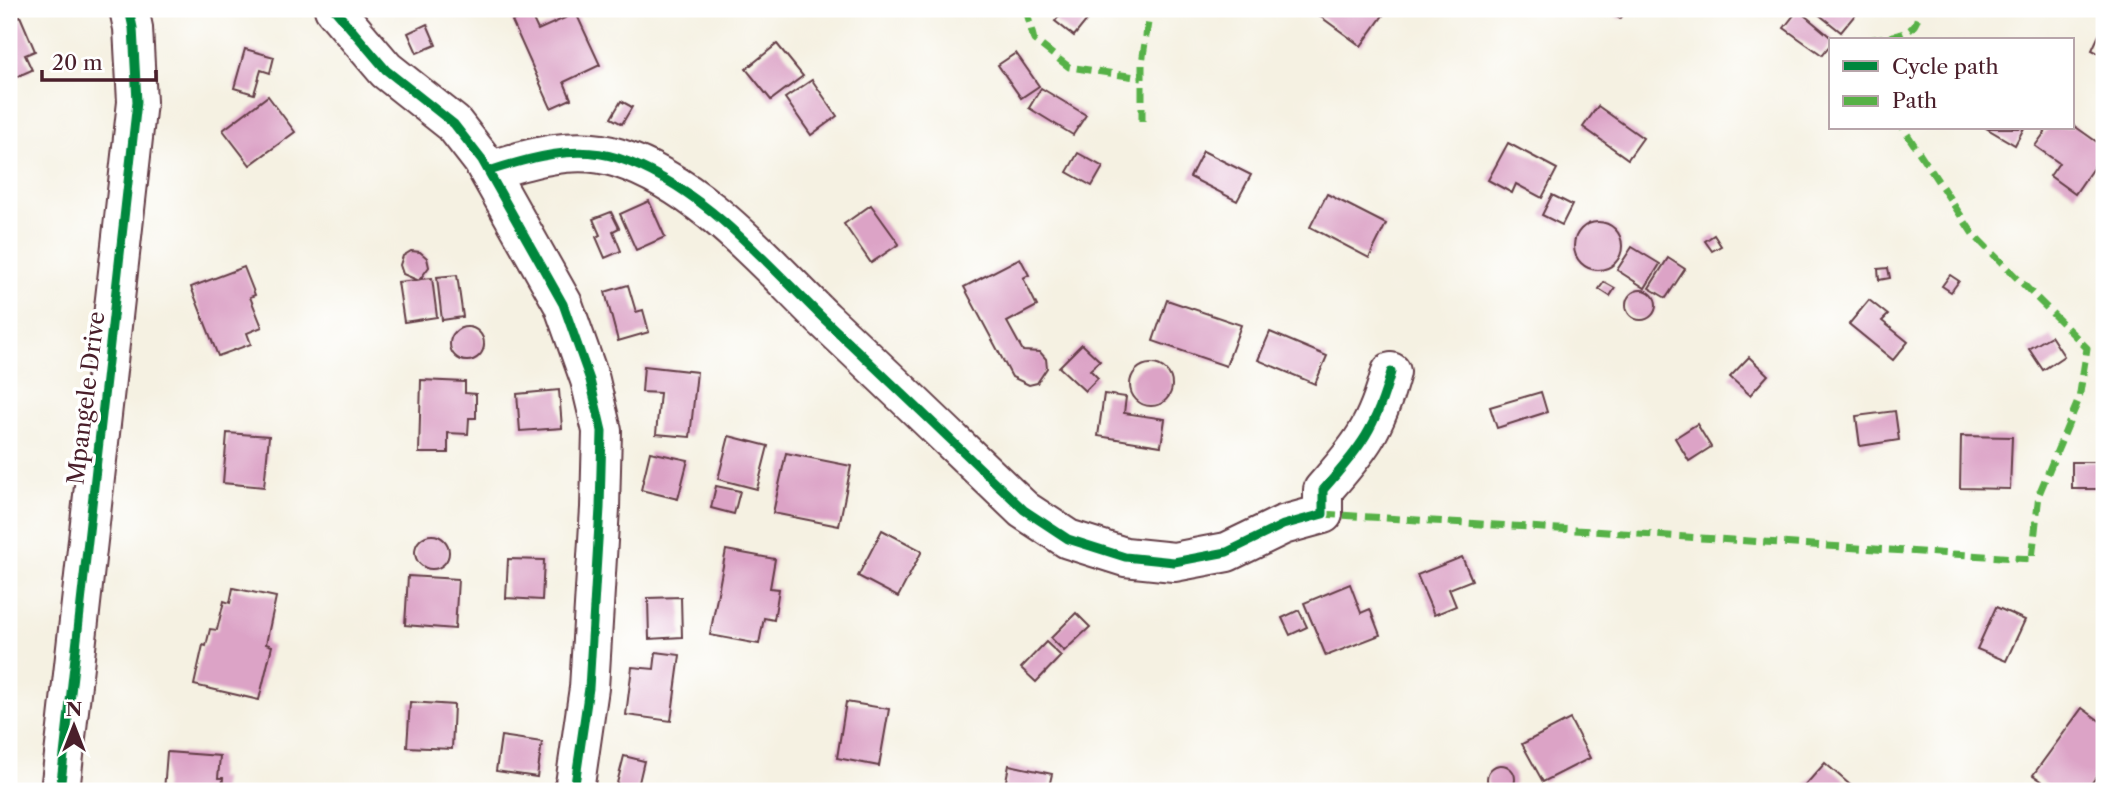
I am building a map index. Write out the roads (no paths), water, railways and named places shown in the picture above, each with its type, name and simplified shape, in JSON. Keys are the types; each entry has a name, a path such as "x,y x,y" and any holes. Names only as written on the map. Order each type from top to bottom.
{"street":[{"name":"Mpangele Drive","path":"60,791 135,126 134,40 129,9"},
{"path":"334,9 386,71 454,124 489,171 563,304 590,380 601,431 600,508 589,688 574,791"},
{"path":"489,171 535,156 572,154 615,157 656,173 691,195 752,250 1024,510 1068,539 1125,557 1174,562 1227,552 1283,525 1323,514 1323,490 1355,453 1380,414 1391,372"}]}
